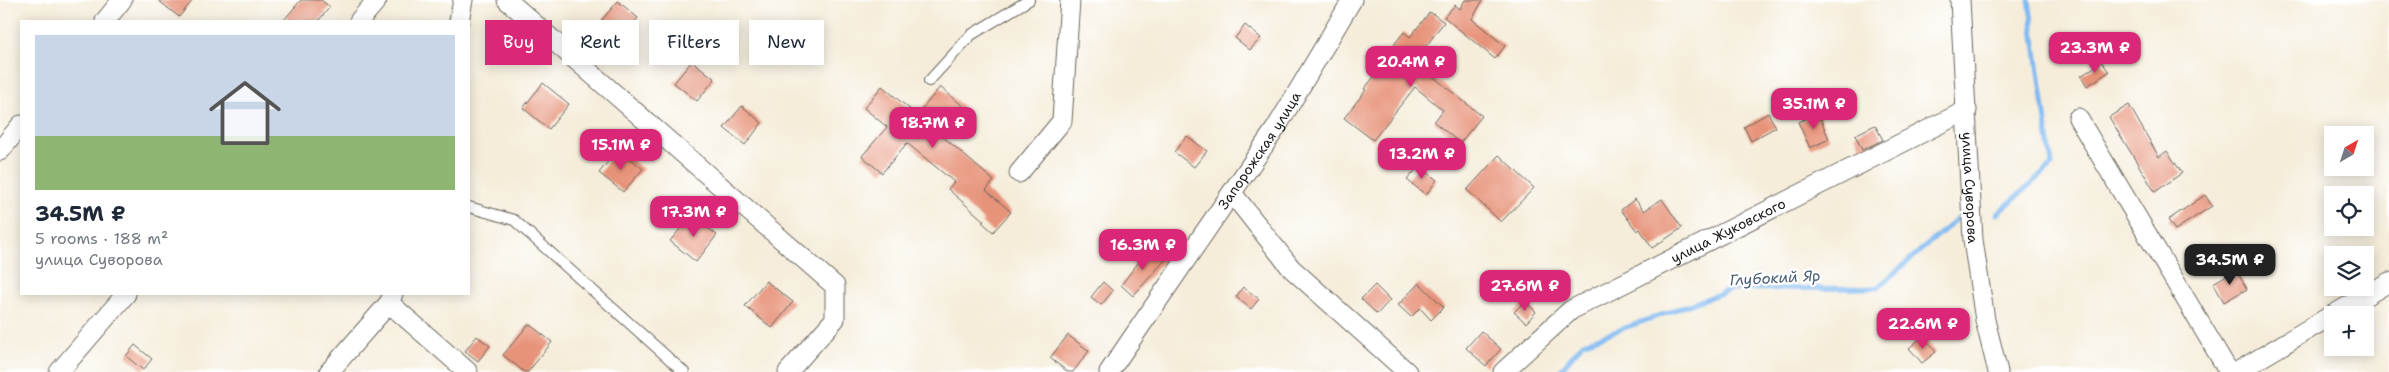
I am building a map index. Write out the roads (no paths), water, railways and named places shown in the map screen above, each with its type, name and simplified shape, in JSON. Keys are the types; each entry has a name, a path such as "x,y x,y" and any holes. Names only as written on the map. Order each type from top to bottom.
{"street":[{"path":"105,20 122,0"},
{"path":"360,20 377,0"},
{"path":"459,20 462,0"},
{"path":"506,0 835,286 835,319 788,372"},
{"path":"1019,173 1062,121 1070,0"},
{"name":"Запорожская улица","path":"1109,372 1276,128 1352,0"},
{"name":"улица Суворова","path":"1960,0 1973,240 1985,320 1998,372"},
{"name":"улица Жуковского","path":"1503,372 1571,310 1967,110"},
{"path":"2078,118 2229,372"},
{"path":"0,151 20,126"},
{"path":"1232,193 1291,268 1407,372"},
{"path":"2348,306 2389,282"},
{"path":"59,372 125,295"},
{"path":"329,372 391,299 468,372"},
{"path":"2237,372 2324,320"}],"lane":[{"path":"929,81 972,35 1029,0"},
{"path":"470,207 514,220 684,372"}],"waterway":[{"name":"Глубокий Яр","path":"1997,214 2052,165 2029,0"},
{"name":"Глубокий Яр","path":"1559,372 1583,343 1733,289 1877,288 1958,218"}]}
